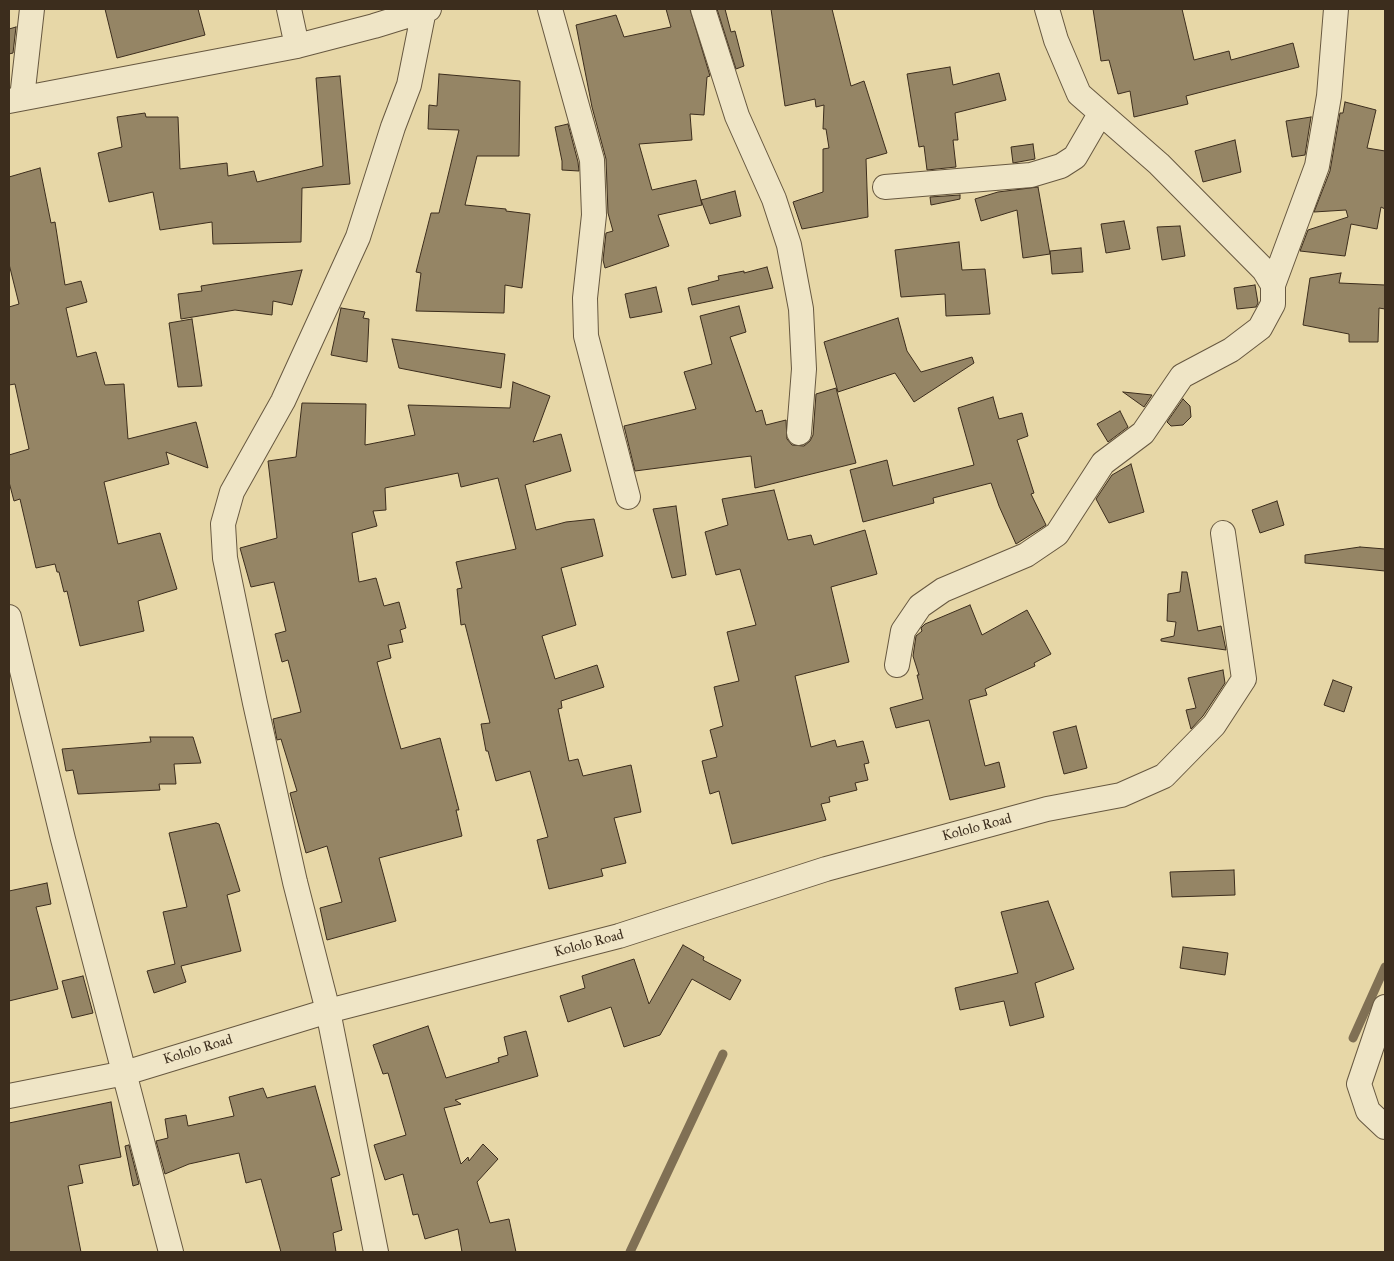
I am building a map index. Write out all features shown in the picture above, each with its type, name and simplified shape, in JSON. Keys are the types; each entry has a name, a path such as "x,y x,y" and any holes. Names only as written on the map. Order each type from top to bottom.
{"street":[{"path":"32,9 15,100 297,46 374,26 426,9 410,85 393,127 358,237 283,401 232,492 223,524 225,558 255,703 295,882 328,1011 376,1252"},
{"path":"289,9 297,46"},
{"path":"550,9 592,160 594,215 585,298 586,336 628,497"},
{"path":"703,9 737,116 774,199 789,246 801,308 804,369 800,433"},
{"path":"1047,9 1056,40 1079,94 1159,164 1264,270 1273,285"},
{"path":"897,665 903,631 920,606 944,590 1026,555 1057,534 1104,463 1143,433 1182,376 1231,350 1260,328 1274,304 1273,285 1317,166 1329,96 1336,9"},
{"path":"885,187 1030,175 1061,166 1075,158 1100,114"},
{"name":"Kololo Road","path":"9,1096 124,1073 328,1011 618,936 826,869 1047,809 1121,795 1164,776 1214,725 1244,679 1223,533"},
{"path":"9,617 63,840 171,1252"},
{"path":"1385,1007 1359,1084 1368,1111 1385,1127"}],"building":[{"path":"105,9 198,9 205,35 117,58"},
{"path":"666,9 690,9 710,76 707,77 704,115 690,114 692,140 639,144 652,190 696,180 702,205 658,215 669,246 605,268 603,260 606,233 613,231 608,213 606,159 592,107 576,25 616,15 624,37 671,27"},
{"path":"717,9 725,9 731,32 735,31 744,66 736,69"},
{"path":"771,9 832,9 851,86 864,81 887,153 866,159 868,217 802,229 793,202 823,192 823,149 829,148 826,129 823,129 824,105 816,107 815,99 785,106"},
{"path":"1093,9 1182,9 1194,60 1229,51 1231,60 1293,43 1299,67 1186,96 1188,104 1134,117 1130,91 1118,94 1109,60 1101,61"},
{"path":"16,27 13,53 9,54 9,29"},
{"path":"950,67 953,85 999,73 1006,100 955,113 958,140 953,140 956,167 927,170 924,146 919,147 907,74"},
{"path":"439,74 520,81 519,156 477,156 465,205 506,209 506,211 530,214 522,288 505,285 504,313 416,311 421,273 416,272 431,213 439,213 459,130 428,129 429,105 437,106"},
{"path":"340,76 350,184 302,188 301,242 213,244 212,222 160,230 153,192 109,202 98,153 122,147 117,117 145,113 146,117 178,117 180,169 227,163 228,176 254,171 257,182 323,166 316,78"},
{"path":"1345,102 1376,110 1367,148 1385,151 1385,209 1381,207 1377,229 1351,224 1345,256 1300,251 1308,230 1348,217 1346,210 1314,212 1330,171 1340,113 1343,113"},
{"path":"1311,117 1305,155 1292,157 1286,121"},
{"path":"568,124 579,171 562,170 555,127"},
{"path":"1235,140 1241,172 1203,182 1195,151"},
{"path":"1033,144 1035,159 1013,163 1011,147"},
{"path":"40,168 51,223 55,222 65,285 81,281 87,302 66,308 77,357 96,352 105,385 124,384 128,439 196,422 208,468 166,452 169,464 104,482 118,544 160,533 177,589 138,601 144,631 80,646 67,591 64,592 59,572 57,572 55,564 36,568 20,499 14,501 9,482 9,455 29,449 15,384 9,385 9,307 19,304 9,264 9,177"},
{"path":"1038,187 1050,254 1023,258 1017,210 981,221 975,199 998,192"},
{"path":"735,191 741,216 710,224 701,200"},
{"path":"960,195 960,199 931,205 930,197"},
{"path":"1124,221 1130,249 1106,253 1101,224"},
{"path":"1180,226 1185,256 1162,260 1157,227"},
{"path":"959,242 962,270 985,269 990,314 946,316 945,294 901,297 895,250"},
{"path":"1081,248 1083,272 1052,274 1050,251"},
{"path":"767,267 773,288 692,305 688,288 719,280 718,276 744,271 744,273"},
{"path":"302,270 292,305 273,301 272,315 235,310 181,319 178,294 202,291 201,286"},
{"path":"1341,273 1339,283 1385,285 1385,309 1379,308 1378,342 1349,342 1349,334 1303,325 1310,278"},
{"path":"1255,285 1258,303 1256,307 1237,309 1234,288"},
{"path":"656,287 662,312 630,318 625,294"},
{"path":"739,306 746,332 730,337 756,412 762,410 766,425 786,420 787,439 792,445 804,446 813,435 816,394 836,388 856,463 755,488 751,456 635,471 624,426 696,409 684,372 712,364 700,316"},
{"path":"341,308 365,312 363,318 369,319 367,362 331,355"},
{"path":"898,318 907,351 921,372 972,357 974,363 914,402 895,373 838,392 824,342"},
{"path":"192,319 202,386 178,387 169,323"},
{"path":"392,339 505,354 501,388 399,368"},
{"path":"513,382 550,396 533,442 561,434 571,471 525,485 536,530 566,522 594,519 603,556 561,568 576,625 542,636 555,679 597,665 604,687 561,701 562,708 558,709 569,761 578,759 583,776 631,765 641,812 614,818 626,863 601,869 603,876 549,889 537,840 548,837 530,771 496,781 488,751 486,751 481,724 490,723 465,624 461,625 457,589 462,588 456,562 516,549 498,478 461,487 458,473 385,488 386,510 373,511 377,526 352,533 359,582 376,578 384,606 399,602 406,628 400,630 403,642 388,645 391,658 377,662 386,696 401,749 440,738 459,810 456,810 462,836 379,858 396,921 327,940 320,908 342,902 327,846 306,853 290,793 297,791 281,739 277,740 273,719 301,712 288,660 282,662 275,634 286,631 274,582 251,587 240,548 277,538 268,461 296,457 302,403 366,404 365,445 415,435 408,405 510,408"},
{"path":"1123,392 1152,395 1144,407"},
{"path":"993,397 999,419 1022,413 1028,436 1017,440 1034,493 1031,494 1046,525 1016,544 991,483 933,498 934,503 863,522 850,470 887,460 893,486 974,465 958,408"},
{"path":"1183,399 1190,406 1191,417 1183,425 1171,426 1167,422"},
{"path":"1120,411 1128,427 1108,442 1097,424"},
{"path":"1131,464 1144,512 1109,523 1096,499 1112,475"},
{"path":"774,490 788,540 811,535 814,545 865,530 877,574 831,587 849,662 795,676 811,747 835,740 837,747 863,741 869,763 864,764 868,780 855,783 857,790 829,797 830,802 821,804 826,820 732,844 719,791 710,794 702,761 717,757 710,730 723,726 714,687 739,681 727,632 756,625 740,569 716,575 705,532 728,525 722,499"},
{"path":"1277,501 1284,525 1260,533 1252,510"},
{"path":"676,506 686,575 672,578 653,509"},
{"path":"1360,547 1385,549 1385,571 1305,563 1305,555"},
{"path":"1182,572 1187,572 1198,631 1221,626 1226,650 1161,641 1161,639 1174,636 1176,622 1167,621 1168,594 1180,592"},
{"path":"970,605 982,635 1027,610 1051,654 1034,663 1035,666 985,689 987,695 969,700 985,766 999,762 1005,787 950,800 929,720 896,728 890,708 923,699 917,675 919,675 913,656 916,636 922,631 921,628 925,624"},
{"path":"1223,670 1225,683 1203,716 1191,729 1186,710 1196,708 1188,678"},
{"path":"1333,680 1352,687 1344,712 1324,705"},
{"path":"1076,726 1087,768 1064,774 1053,732"},
{"path":"150,737 193,737 201,763 174,764 176,784 159,784 160,790 78,794 73,770 66,771 62,749 151,742"},
{"path":"216,823 219,824 240,891 227,895 241,951 181,966 186,982 154,993 147,971 175,964 163,912 187,907 169,833"},
{"path":"1234,870 1235,895 1172,897 1170,872"},
{"path":"47,883 51,904 36,907 58,989 9,1001 9,891"},
{"path":"1048,901 1074,969 1035,983 1044,1017 1010,1026 1004,1001 960,1010 955,988 1018,973 1001,912"},
{"path":"683,945 704,957 703,960 741,980 730,1000 692,979 660,1035 624,1047 611,1007 568,1022 560,996 585,988 582,976 634,959 649,1004"},
{"path":"1183,947 1228,953 1225,975 1180,968"},
{"path":"83,976 93,1013 72,1018 62,981"},
{"path":"428,1026 446,1078 499,1062 498,1058 508,1055 504,1037 526,1031 538,1076 455,1100 461,1104 444,1108 461,1164 468,1157 469,1161 483,1144 498,1159 477,1182 490,1223 509,1219 516,1252 462,1252 458,1229 425,1239 418,1214 413,1215 403,1174 385,1180 374,1145 406,1135 388,1073 383,1074 373,1045"},
{"path":"315,1086 340,1175 331,1178 342,1230 333,1233 336,1252 281,1252 261,1179 246,1183 239,1153 189,1164 165,1174 156,1141 168,1138 165,1119 186,1115 188,1126 234,1116 229,1097 263,1088 267,1098"},
{"path":"111,1102 121,1157 79,1165 83,1183 68,1186 81,1252 9,1252 9,1123"},
{"path":"129,1145 139,1184 133,1186 125,1146"}],"waterway":[{"path":"1353,1038 1385,967"},
{"path":"630,1252 723,1054"}]}
